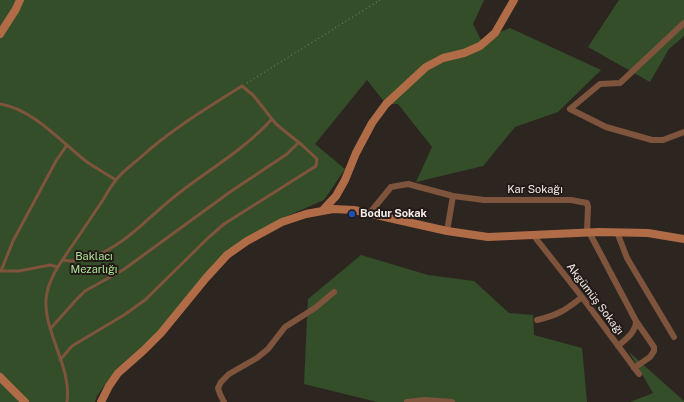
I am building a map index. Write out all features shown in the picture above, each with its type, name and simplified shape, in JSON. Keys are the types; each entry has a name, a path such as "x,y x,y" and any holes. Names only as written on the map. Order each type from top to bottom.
{"street":[{"path":"0,34 20,0"},
{"path":"323,210 336,196 372,123 386,104 426,67 443,58 464,53 480,46 495,33 514,0"},
{"path":"684,22 620,83 600,84 570,109 606,127 652,140 663,140 684,132"},
{"path":"369,214 391,187 408,184 453,196 447,231"},
{"name":"Kar Sokağı","path":"453,196 484,200 571,200 582,202 587,204 588,207 588,232"},
{"path":"101,402 108,386 118,373 161,333 227,255 247,241 282,222 306,214 333,209 354,210 447,231 488,237 617,232 648,233 684,239"},
{"path":"588,232 636,321 654,347 654,351 650,357 634,368"},
{"path":"617,232 628,258 674,337"},
{"name":"Akgümüş Sokağı","path":"534,236 582,297 639,374"},
{"path":"224,402 218,388 221,382 229,374 268,350 285,327 315,308 334,292"},
{"path":"537,320 554,316 568,309 582,297"},
{"path":"618,346 634,331 636,321"},
{"path":"0,377 26,402"},
{"path":"408,402 425,400 452,402"}],"lane":[{"path":"60,360 72,346 124,315 145,300 224,224 315,167 317,159 272,119 253,95 242,86 177,127 148,150 116,180 58,267 50,282 46,299 46,308 51,328 60,360 68,388 67,402"},
{"path":"0,104 11,106 29,115 94,167 116,180"},
{"path":"63,260 86,260 116,245 178,193 243,148 272,119"},
{"path":"51,328 85,291 123,270 230,192 287,154 299,142"},
{"path":"58,267 50,265 19,271 0,271 13,241 56,161 67,144"}],"path":[{"path":"242,86 380,0"}],"green space":[{"name":"Baklacı Mezarlığı","path":"0,0 484,0 473,24 481,40 510,28 601,70 558,112 515,127 483,166 416,182 432,147 398,104 386,104 367,80 315,144 345,169 324,200 278,220 223,254 158,333 116,369 97,396 95,402 0,402"},
{"path":"619,0 684,0 684,36 669,49 650,82 588,47"},
{"path":"361,255 428,275 474,281 509,313 533,315 534,335 582,348 587,402 377,402 304,384 308,299"},
{"path":"629,352 684,402 630,402 653,393"}],"place":[{"name":"Bodur Sokak","path":"352,214"}]}
